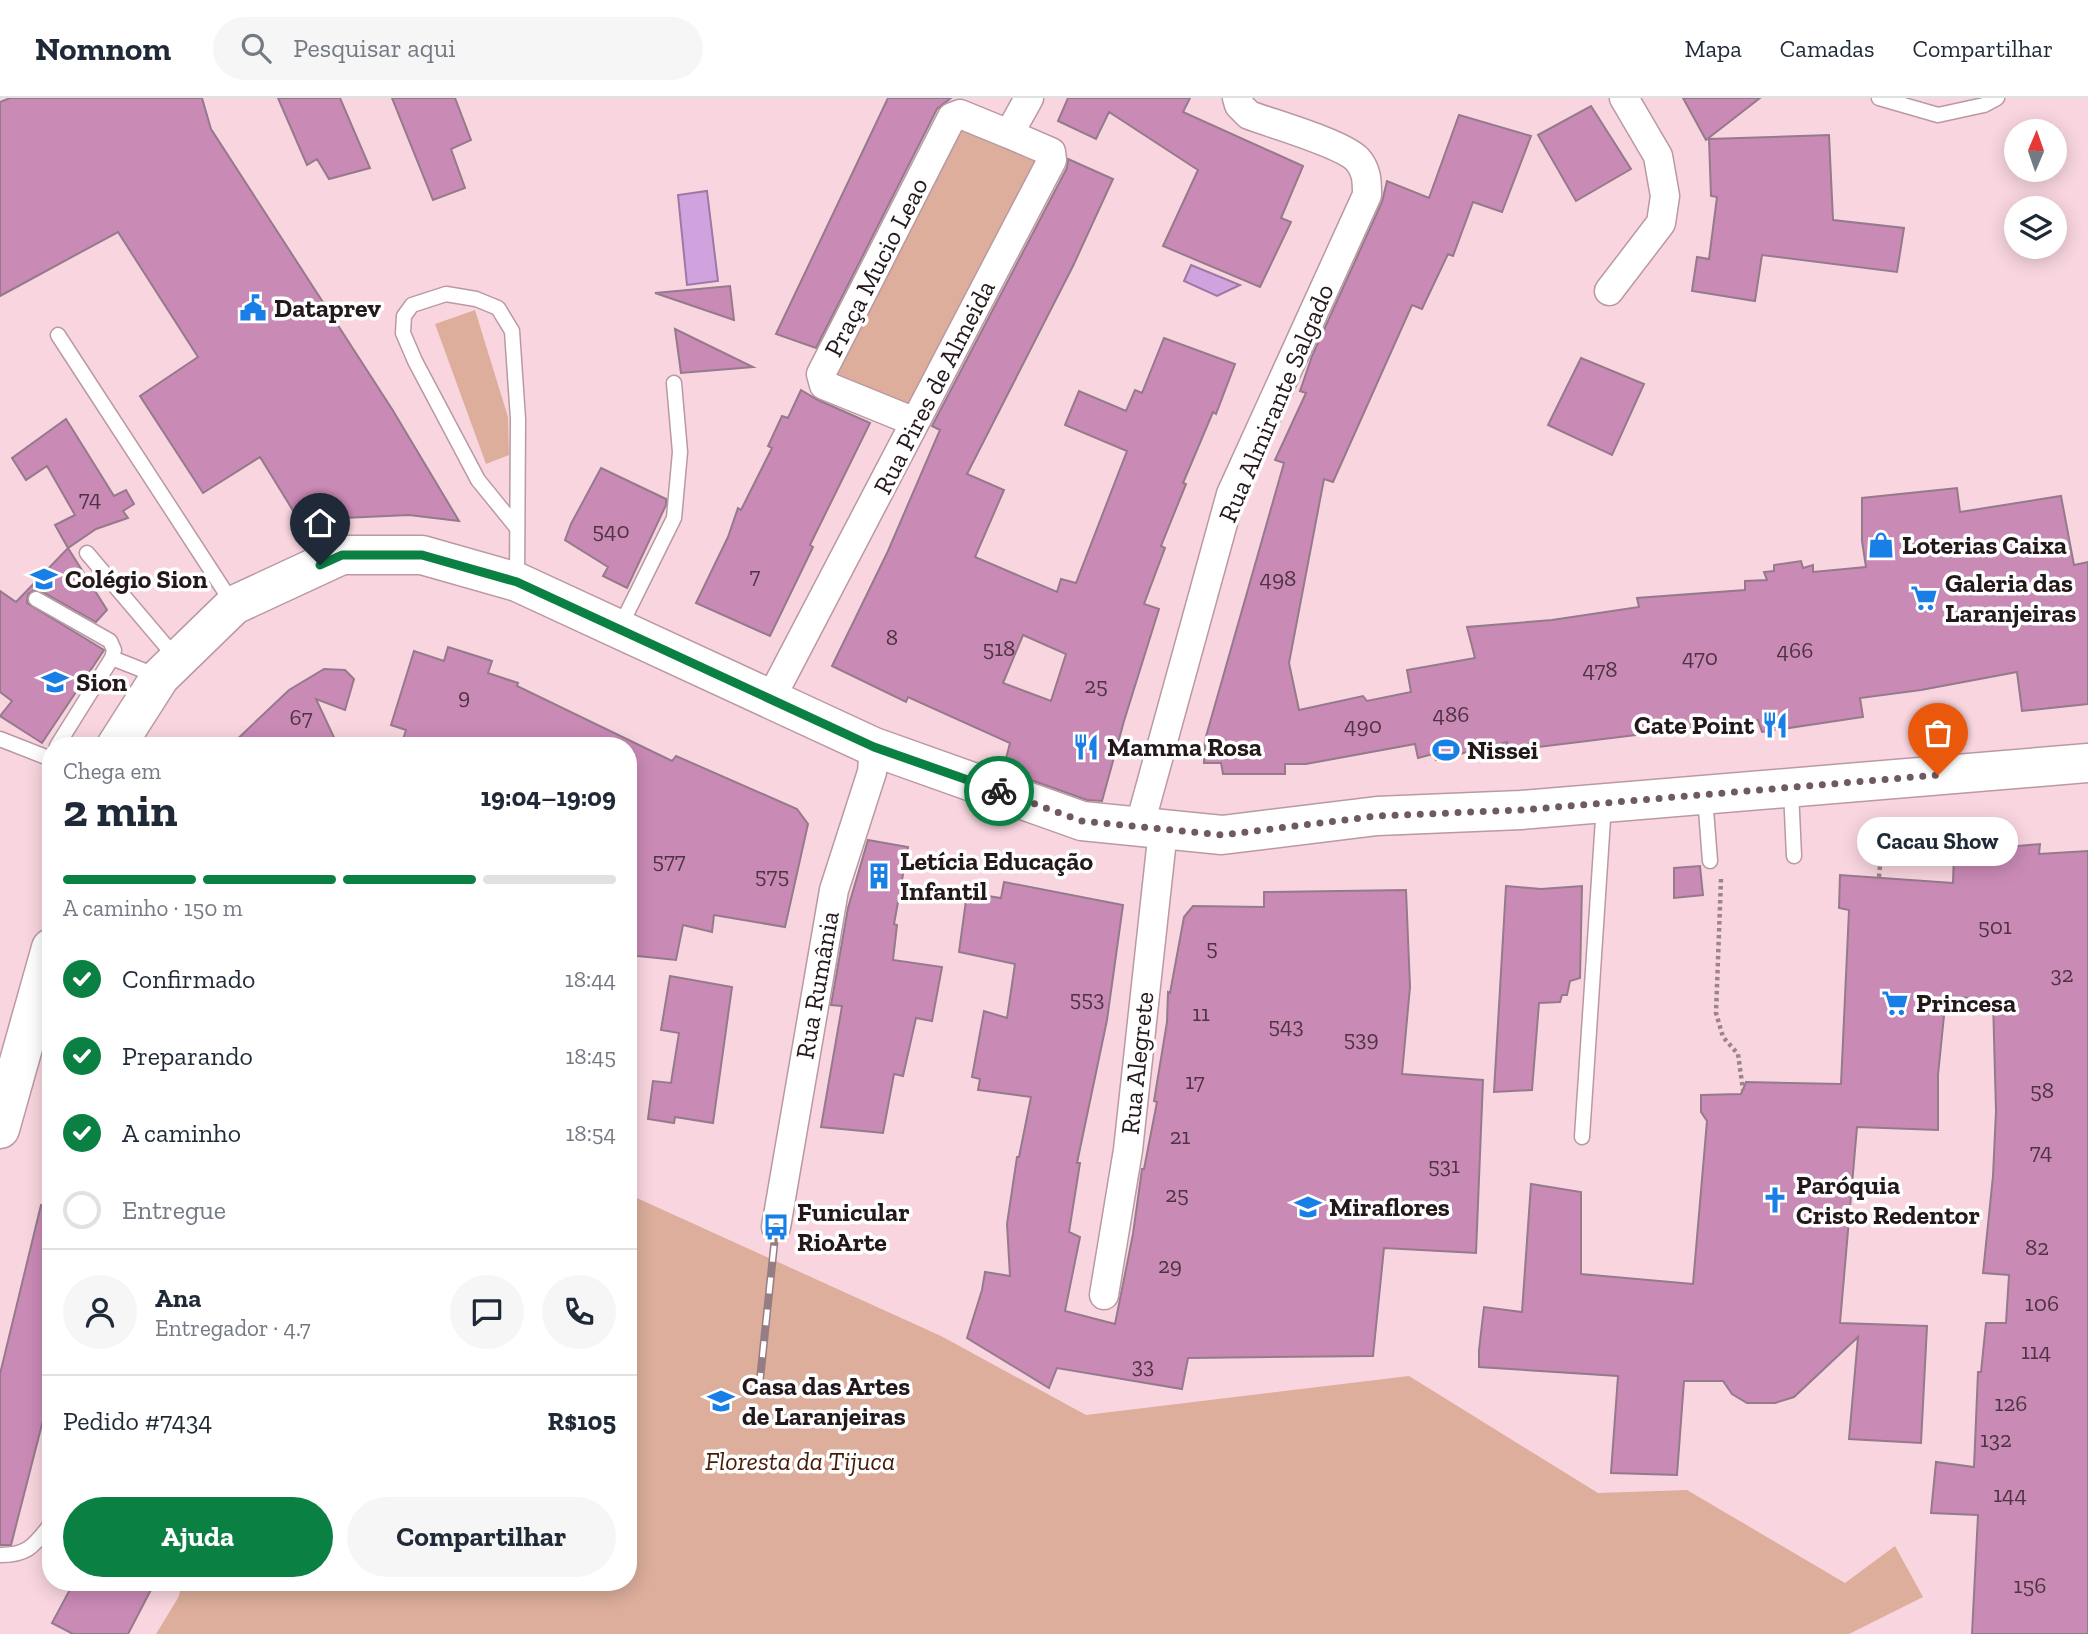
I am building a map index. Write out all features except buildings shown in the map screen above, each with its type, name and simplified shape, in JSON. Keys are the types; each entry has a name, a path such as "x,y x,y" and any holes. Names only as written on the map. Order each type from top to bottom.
{"main road":[{"path":"122,737 169,669 234,606 342,555 422,555 517,582 874,747 1082,821 1222,835 1377,816 1521,810 2088,763"},
{"path":"0,1129 42,979"}],"street":[{"path":"1009,134 1030,98"},
{"name":"Rua Almirante Salgado","path":"1151,829 1231,494 1367,195 1367,175 1357,160 1343,149 1249,115 1239,105 1237,98"},
{"path":"1609,291 1661,223 1665,196 1658,156 1624,98"},
{"name":"Praça Mucio Leao","path":"915,422 824,385 821,374 953,117 960,114 1009,134"},
{"name":"Rua Pires de Almeida","path":"771,698 1052,160 1051,152 1009,134"},
{"name":"Rua Rumânia","path":"776,1227 834,890 872,772 874,747"},
{"name":"Rua Alegrete","path":"1104,1295 1128,1150 1151,829"}],"lane":[{"path":"1879,98 1938,115 1984,105 1997,98"},
{"path":"517,528 478,480 415,361 403,333 404,316 412,305 446,294 476,299 498,309 512,331 518,419 517,582"},
{"path":"58,335 234,606"},
{"path":"620,628 674,518 680,452 674,383"},
{"path":"87,552 169,669"},
{"path":"36,598 110,641 114,650 112,658 63,737"},
{"path":"112,658 169,669"},
{"path":"0,739 42,752"},
{"path":"1791,787 1794,856"},
{"path":"1705,795 1715,865"},
{"path":"1582,1138 1604,803"},
{"path":"0,1555 19,1554 32,1548 42,1535"}],"path":[{"path":"1879,877 1882,842 1880,803"},
{"path":"1715,865 1720,952 1716,1013 1723,1037 1738,1054 1743,1090"}],"green space":[{"path":"962,107 1051,147 923,417 828,372"},
{"path":"475,310 508,417 509,455 486,464 435,324"},
{"name":"Floresta da Tijuca","path":"637,1198 941,1336 1086,1415 1409,1376 1598,1493 1687,1490 1845,1583 1895,1546 1923,1597 1849,1634 156,1634 180,1591 637,1591"}],"shaded area":[{"path":"707,191 718,281 687,285 678,195"},
{"path":"1191,265 1240,285 1217,296 1184,281"}],"railway":[{"path":"759,1389 776,1227"}],"way so far":[{"path":"999,791 1082,821 1222,835 1377,816 1521,810 1938,775"}],"place":[{"name":"Dataprev","path":"253,308"},
{"name":"Loterias Caixa","path":"1881,545"},
{"name":"Colégio Sion","path":"44,579"},
{"name":"Galeria das Laranjeiras","path":"1924,598"},
{"name":"Sion","path":"55,682"},
{"name":"Cate Point","path":"1775,725"},
{"name":"Mamma Rosa","path":"1086,747"},
{"name":"Nissei","path":"1446,750"},
{"name":"Cacau Show","path":"1938,775"},
{"name":"Letícia Educação Infantil","path":"879,876"},
{"name":"Princesa","path":"1895,1003"},
{"name":"Paróquia Cristo Redentor","path":"1775,1200"},
{"name":"Miraflores","path":"1308,1207"},
{"name":"Funicular RioArte","path":"776,1227"},
{"name":"Casa das Artes de Laranjeiras","path":"721,1401"}],"route":[{"path":"320,565 342,555 422,555 517,582 874,747 999,791"}]}
